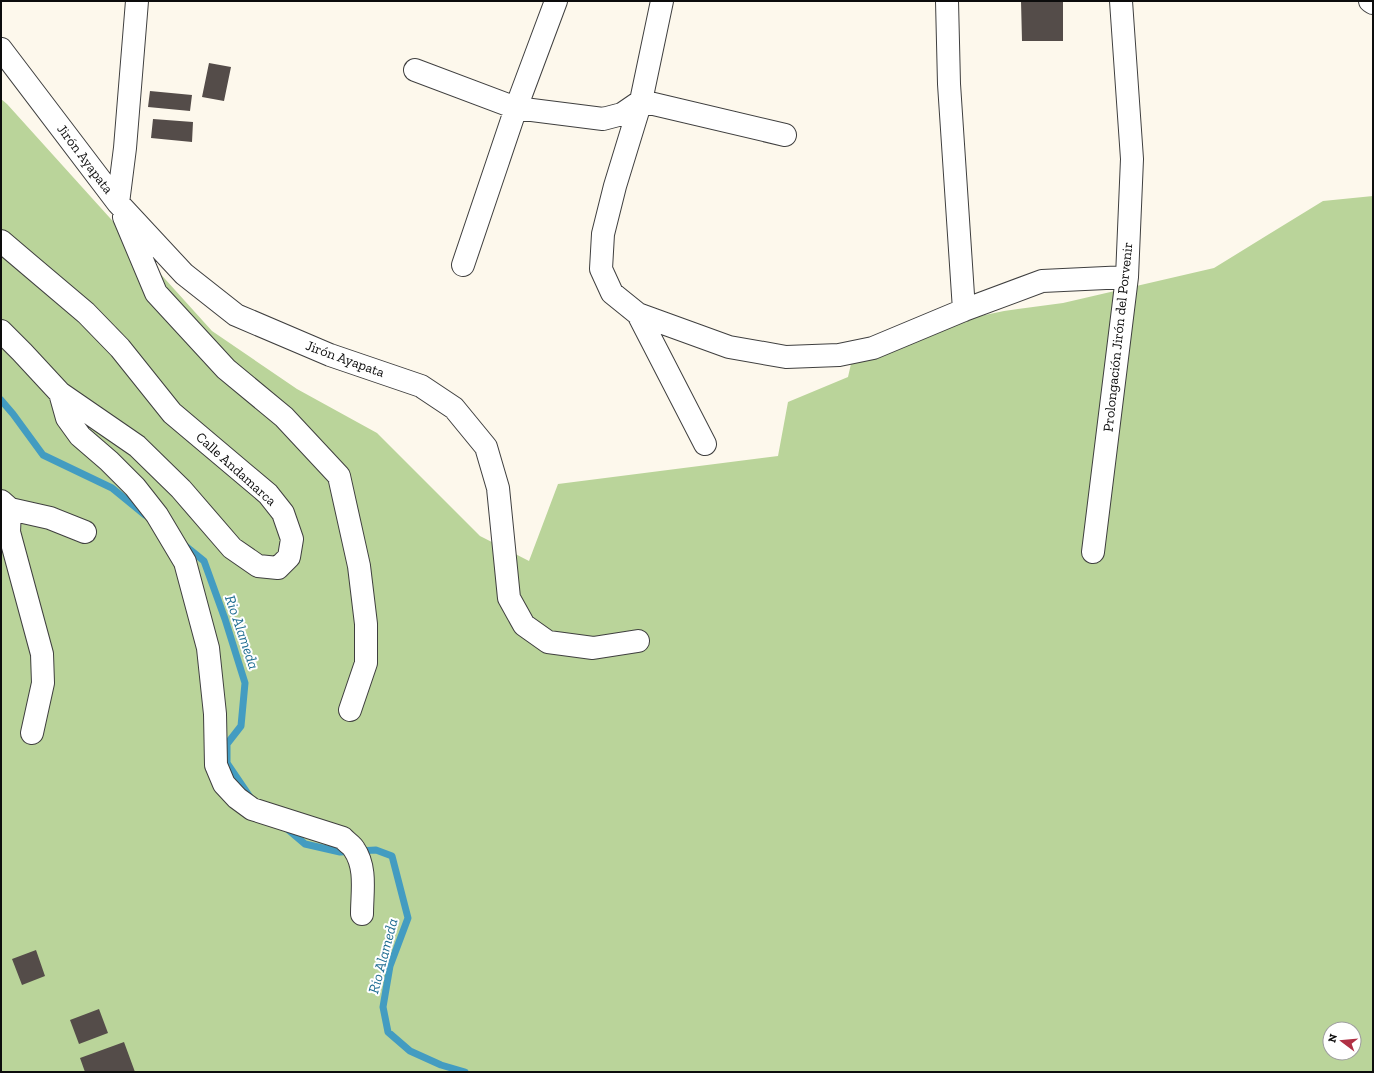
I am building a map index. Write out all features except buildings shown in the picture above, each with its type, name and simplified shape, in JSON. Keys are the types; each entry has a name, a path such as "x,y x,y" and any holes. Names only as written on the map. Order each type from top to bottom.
{"street":[{"path":"137,1 125,148 118,203 156,293 226,369 284,417 339,476 359,566 366,624 366,663 350,710"},
{"path":"463,264 516,108 556,1"},
{"path":"662,1 641,101 615,186 603,234 601,269 612,293 638,314 729,347 786,357 839,355 873,348 964,310 1042,281 1127,277"},
{"path":"947,1 950,84 964,310"},
{"name":"Prolongación Jirón del Porvenir","path":"1093,552 1127,277 1132,159 1121,1"},
{"name":"Jirón Ayapata","path":"1,49 118,203 184,274 236,315 330,355 421,386 454,408 486,447 498,488 509,598 524,625 548,642 593,648 638,641"},
{"path":"415,70 516,108 603,119 622,114 641,101 785,136"},
{"name":"Calle Andamarca","path":"1,241 86,314 120,348 172,413 268,494 283,513 292,539 289,556 278,568 258,566 232,548 182,489 137,446 60,393 1,331"},
{"path":"638,314 705,444"},
{"path":"60,393 67,418 80,436 109,461 134,487 157,516 185,562 208,648 215,714 216,765 224,784 237,798 252,809 343,838 354,848 363,874 362,914"},
{"path":"32,734 43,682 42,654 9,532 6,505 50,518 85,532"}],"green space":[{"path":"1,99 212,331 297,389 377,433 480,536 529,561 558,484 778,456 788,402 848,377 856,342 1004,311 1063,303 1214,268 1323,201 1373,196 1373,1072 1,1072"}],"waterway":[{"name":"Rio Alameda","path":"1,400 43,455 112,488 145,515"},
{"name":"Rio Alameda","path":"183,544 204,561 225,619 245,683 241,726 227,744 227,763 250,797"},
{"name":"Rio Alameda","path":"285,827 305,844 340,852 376,850 392,856 408,918 390,966 383,1007 388,1032 410,1051 441,1065 465,1072"}]}
